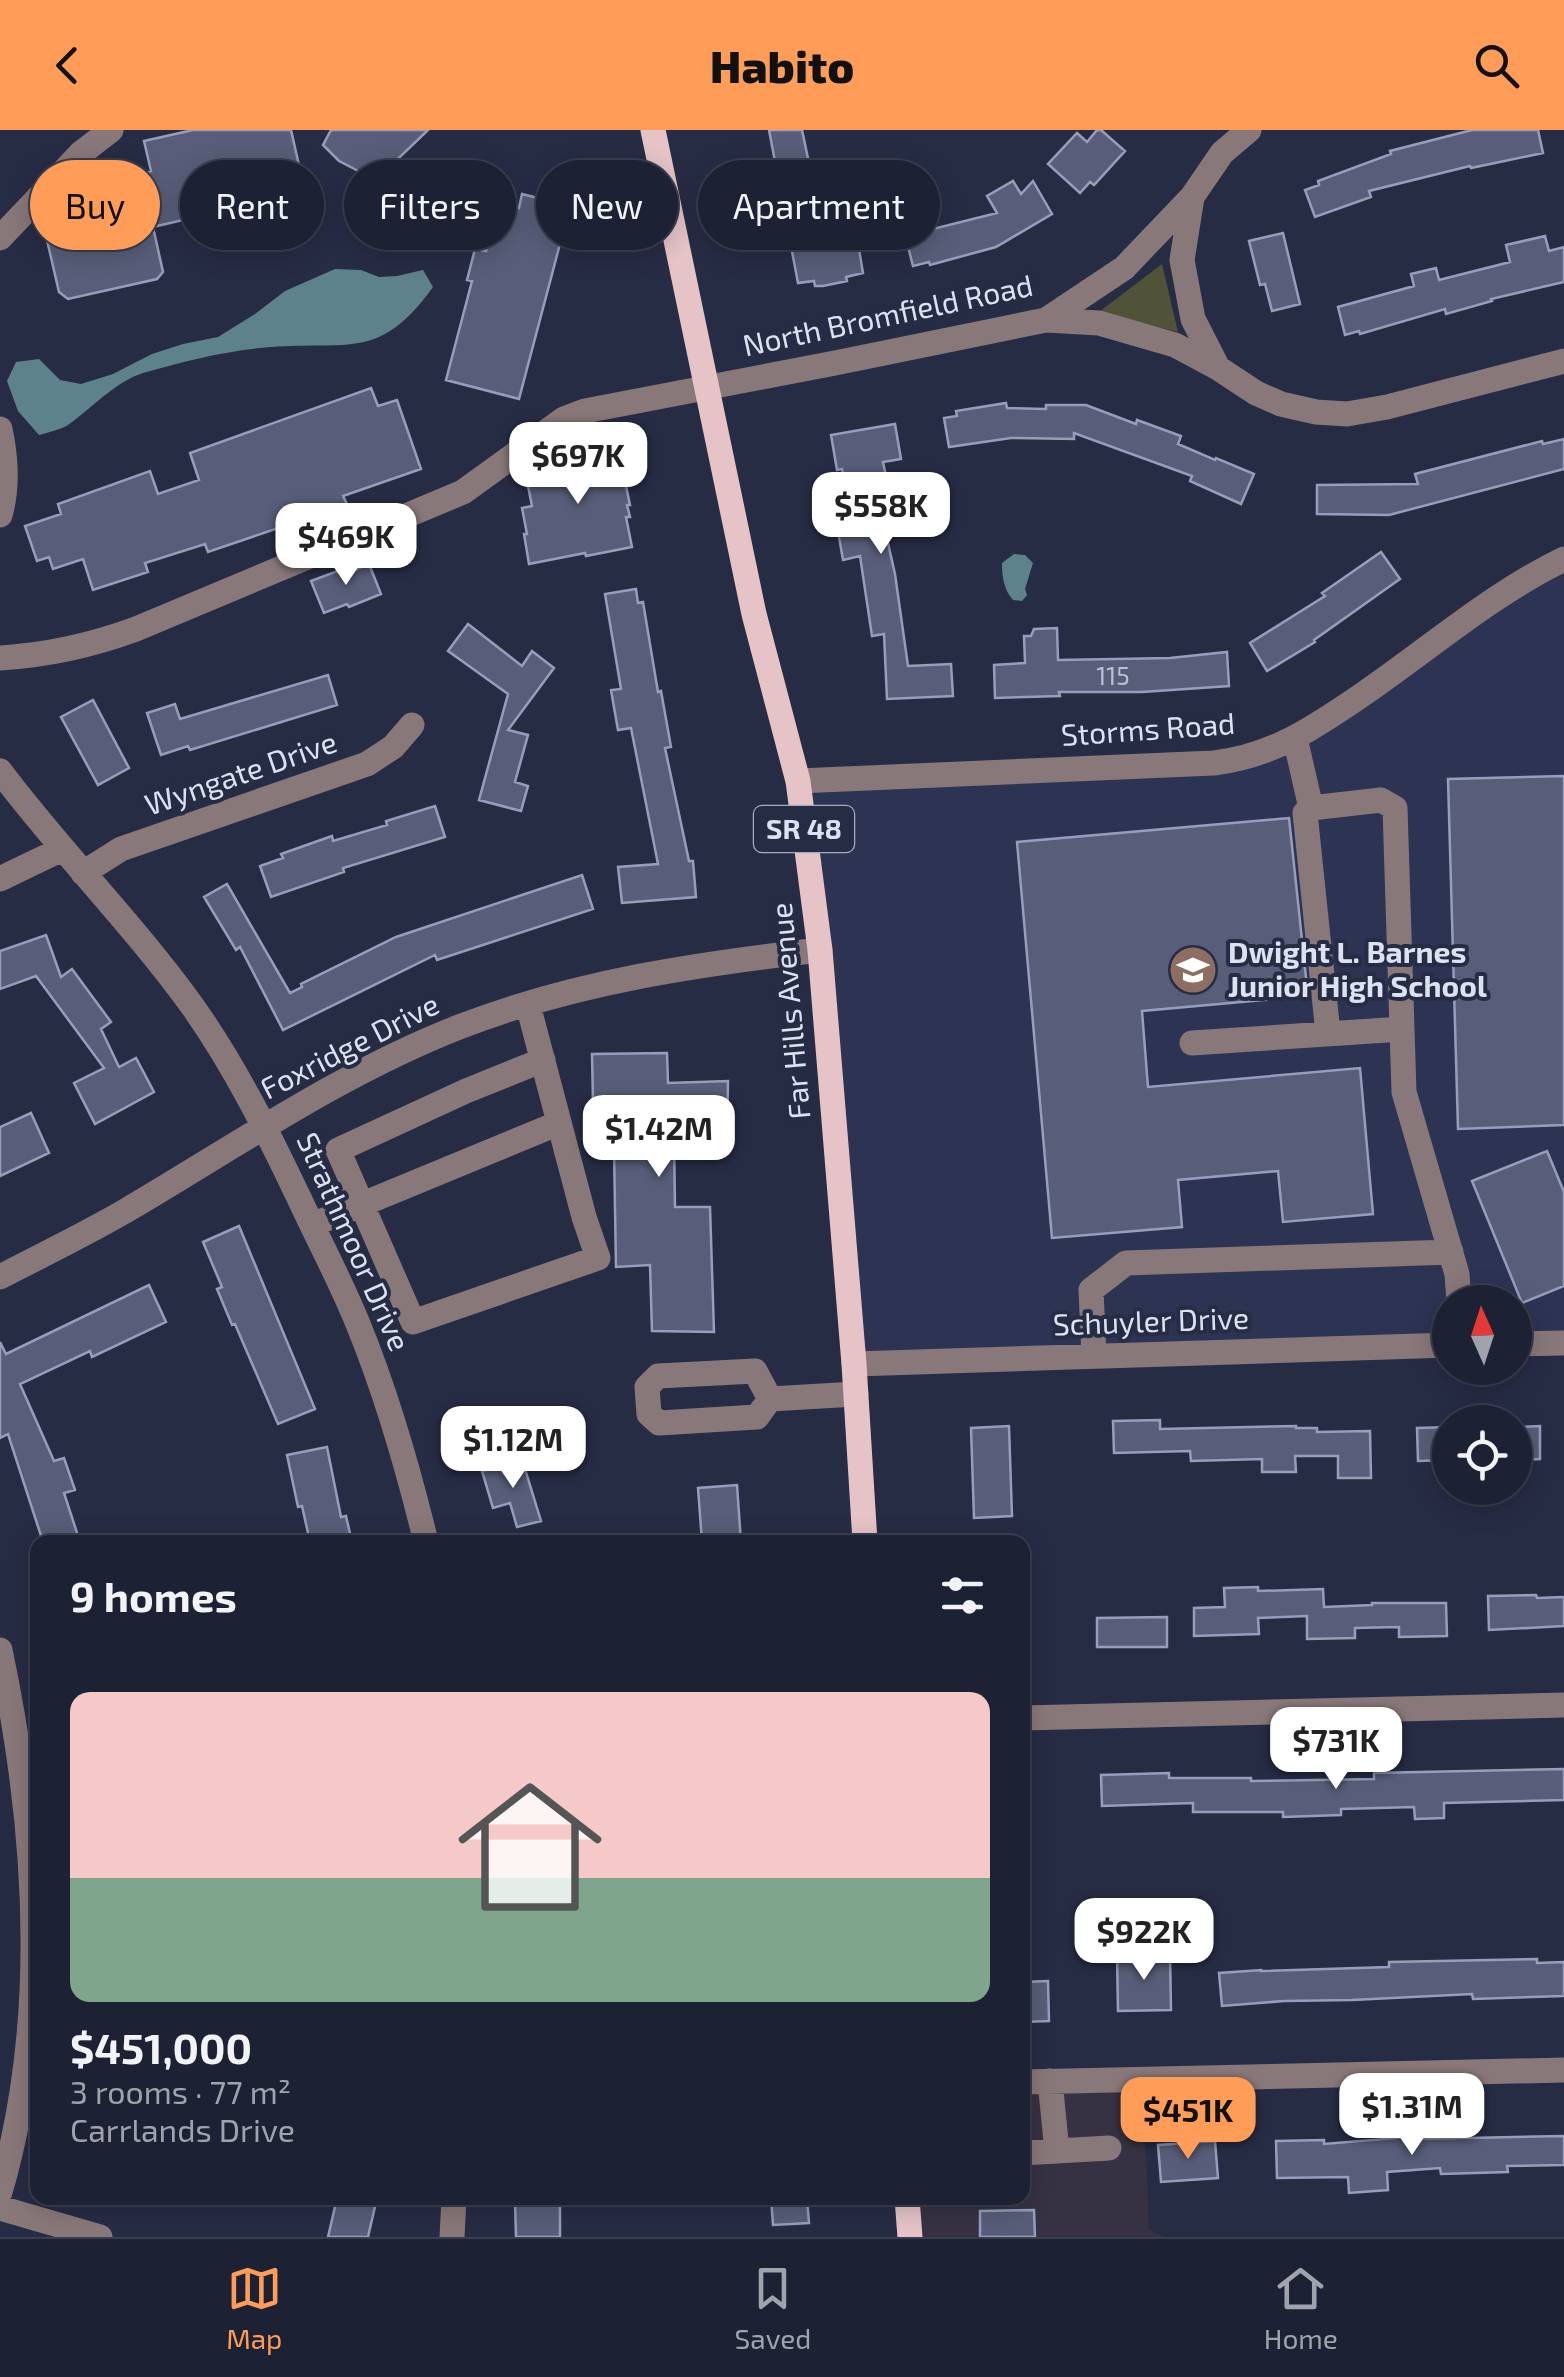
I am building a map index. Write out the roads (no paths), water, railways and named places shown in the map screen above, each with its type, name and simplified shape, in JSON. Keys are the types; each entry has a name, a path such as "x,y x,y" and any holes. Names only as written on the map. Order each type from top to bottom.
{"main road":[{"name":"Far Hills Avenue","path":"653,130 754,614 798,781 820,950 865,1535"},
{"path":"908,2205 910,2237"}],"street":[{"path":"0,238 80,154 111,130"},
{"name":"North Bromfield Road","path":"0,658 42,656 136,629 463,492 564,419 585,411 1046,320 1124,268 1192,196 1222,153 1249,130"},
{"path":"1192,196 1182,260 1192,318 1218,368"},
{"path":"1046,320 1099,322 1140,333 1175,345 1256,393 1316,412 1348,414 1388,407 1564,361"},
{"path":"0,428 6,467 0,515"},
{"name":"Storms Road","path":"798,781 1238,760 1269,751 1311,730 1519,584 1564,559"},
{"name":"Wyngate Drive","path":"83,873 121,849 367,764 393,747 412,725"},
{"path":"1294,738 1311,808"},
{"name":"Strathmoor Drive","path":"0,771 136,934 193,1008 237,1075 358,1322 399,1440 424,1535"},
{"path":"1328,1033 1305,813 1311,808 1382,800 1395,808 1404,1092 1458,1285"},
{"path":"0,880 62,849"},
{"name":"Foxridge Drive","path":"0,1277 124,1212 264,1126 384,1060 460,1027 632,976 820,950"},
{"path":"528,1004 598,1258 413,1322 338,1150 543,1060"},
{"path":"1192,1043 1402,1029"},
{"path":"312,1226 560,1123"},
{"path":"1094,1356 1091,1290 1126,1263 1451,1252"},
{"path":"1532,1343 1564,1342"},
{"name":"Schuyler Drive","path":"854,1364 1432,1346"},
{"path":"770,1399 856,1394"},
{"path":"0,1650 16,1724 30,1880"},
{"path":"1030,1718 1564,1705"},
{"path":"0,2192 24,2082 30,2008"},
{"path":"1030,2082 1564,2070"},
{"path":"1050,2081 1057,2151"},
{"path":"1030,2153 1109,2148"},
{"path":"452,2237 454,2205"},
{"path":"0,2208 100,2237"}],"place":[{"name":"Dwight L. Barnes Junior High School","path":"1193,970"}]}
